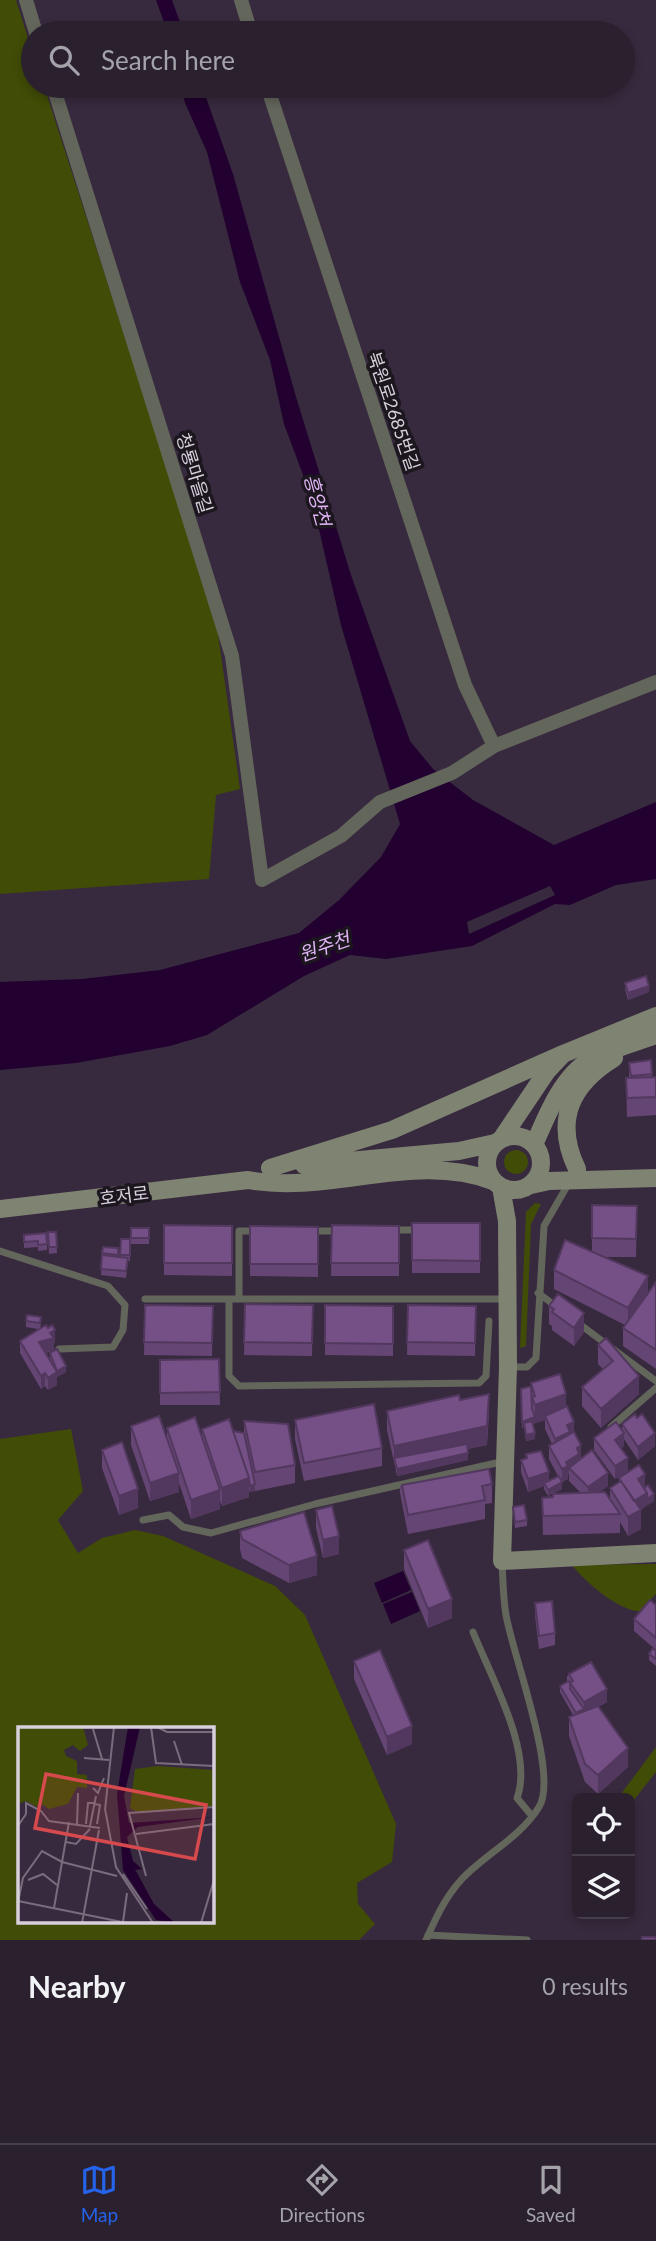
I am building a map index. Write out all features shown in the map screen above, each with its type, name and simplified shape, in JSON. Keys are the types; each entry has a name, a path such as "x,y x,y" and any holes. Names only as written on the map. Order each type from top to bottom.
{"street":[{"path":"26,0 32,21"},
{"path":"241,0 247,21"},
{"name":"청룡마을길","path":"57,98 232,656 262,880 341,836 380,802 452,773 494,746"},
{"name":"북원로2685번길","path":"271,98 465,685 494,746"},
{"path":"494,746 656,682"},
{"path":"248,1180 270,1168 392,1130 562,1054 656,1016"},
{"path":"649,1038 588,1061 570,1079 554,1103 536,1148 541,1169 512,1201 507,1221 508,1367 502,1561 656,1553"},
{"path":"574,1175 565,1129 569,1106 582,1084 596,1071 649,1038"},
{"path":"507,1221 487,1158 562,1054"},
{"path":"270,1168 459,1151 519,1136 574,1175"},
{"path":"248,1180 276,1185 436,1170 465,1173 497,1184 527,1187 574,1175 597,1179 656,1178"},
{"name":"호저로","path":"0,1209 248,1180"}],"lane":[{"path":"508,1367 527,1367 536,1359 544,1226 574,1175"},
{"path":"376,1230 430,1230"},
{"path":"239,1299 239,1231 267,1231"},
{"path":"307,1231 348,1231"},
{"path":"0,1251 108,1286 125,1305 123,1330 113,1347 59,1349"},
{"path":"538,1293 656,1381"},
{"path":"145,1299 507,1299"},
{"path":"229,1299 229,1376 239,1386 480,1384 486,1376 489,1321"},
{"path":"608,1430 656,1388"},
{"path":"144,1520 169,1514 183,1527 211,1533 315,1504 505,1461"},
{"path":"502,1561 506,1614 541,1752 545,1795 532,1816 512,1838 462,1879 441,1905 427,1938 527,1940"},
{"path":"473,1632 515,1738 523,1770 517,1798 532,1816"}],"green space":[{"path":"0,0 16,0 23,21 21,98 48,98 216,620 240,789 216,795 209,879 0,894"},
{"path":"516,1150 527,1157 528,1162 521,1173 516,1174 505,1167 504,1162 511,1151"},
{"path":"535,1203 541,1204 531,1224 526,1346 520,1348 526,1212"},
{"path":"71,1429 83,1491 58,1520 78,1553 102,1538 135,1530 163,1536 275,1586 305,1615 396,1824 392,1862 357,1883 358,1904 375,1924 359,1940 0,1940 0,1439"},
{"path":"656,1564 656,1594 640,1611 613,1601 572,1565"},
{"path":"656,1747 656,1772 635,1799 635,1793 622,1793"}],"water":[{"path":"156,0 172,0 180,21 164,21"},
{"path":"184,98 206,98 233,174 296,397 351,575 410,741 433,769 473,800 554,845 656,802 656,879 616,885 570,905 555,904 472,946 386,959 350,955 304,976 207,1035 170,1046 76,1063 0,1070 0,982 82,979 160,970 299,933 339,900 381,857 400,824 341,625 312,499 284,424 270,360 240,282 207,152","holes":["550,886 555,895 469,934 467,922"]},
{"path":"403,1571 411,1590 382,1603 374,1583"},
{"path":"412,1592 420,1611 391,1624 383,1604"}],"building":[{"path":"646,976 649,986 628,993 625,983"},
{"path":"651,1060 652,1074 631,1076 629,1063"},
{"path":"656,1077 656,1097 627,1098 626,1078"},
{"path":"592,1205 637,1206 636,1239 592,1238"},
{"path":"412,1223 480,1223 480,1261 412,1260"},
{"path":"164,1225 232,1226 232,1263 164,1263"},
{"path":"332,1225 399,1226 399,1263 331,1263"},
{"path":"250,1226 318,1227 318,1264 250,1264"},
{"path":"131,1228 149,1228 149,1238 131,1238"},
{"path":"48,1232 56,1232 57,1247 49,1247"},
{"path":"46,1233 47,1244 38,1245 38,1241 24,1242 24,1235"},
{"path":"121,1239 130,1239 130,1255 120,1255"},
{"path":"565,1240 648,1276 628,1308 554,1270"},
{"path":"103,1247 118,1248 118,1255 102,1253"},
{"path":"102,1255 128,1258 126,1271 101,1269"},
{"path":"656,1282 656,1350 623,1328"},
{"path":"558,1294 584,1313 574,1328 552,1312 554,1309 549,1306"},
{"path":"245,1304 313,1305 312,1343 244,1342"},
{"path":"145,1305 213,1306 212,1343 144,1342"},
{"path":"325,1305 393,1306 393,1344 325,1343"},
{"path":"408,1305 476,1306 475,1343 407,1342"},
{"path":"27,1315 41,1317 40,1323 26,1321"},
{"path":"46,1325 48,1328 52,1325 55,1330 50,1333 54,1338 39,1342 57,1372 48,1378 45,1373 41,1376 20,1341"},
{"path":"606,1338 639,1376 601,1409 582,1387 613,1361 598,1345"},
{"path":"57,1349 66,1366 57,1371 50,1353"},
{"path":"219,1359 220,1392 160,1393 160,1360"},
{"path":"560,1374 566,1394 535,1405 531,1383"},
{"path":"531,1386 535,1417 522,1422 521,1389"},
{"path":"489,1394 487,1426 394,1446 387,1411 459,1395 460,1400"},
{"path":"374,1404 382,1448 304,1463 295,1420"},
{"path":"567,1406 574,1422 567,1425 570,1432 555,1439 545,1416"},
{"path":"635,1414 637,1418 642,1414 655,1433 638,1447 622,1424"},
{"path":"159,1416 179,1473 150,1483 131,1426"},
{"path":"195,1417 220,1490 191,1500 167,1428"},
{"path":"229,1419 249,1478 222,1488 202,1429"},
{"path":"244,1421 288,1424 295,1465 255,1472"},
{"path":"532,1421 535,1433 526,1435 524,1423"},
{"path":"616,1422 624,1433 615,1440 628,1458 615,1466 594,1438"},
{"path":"233,1431 244,1433 255,1484 250,1486 249,1478"},
{"path":"574,1432 581,1445 577,1448 579,1454 566,1462 568,1466 562,1469 549,1446"},
{"path":"122,1442 138,1489 119,1496 102,1450"},
{"path":"467,1444 468,1453 397,1469 394,1458"},
{"path":"592,1450 608,1473 588,1487 569,1468"},
{"path":"541,1451 549,1472 528,1479 521,1460 527,1458 526,1454"},
{"path":"639,1465 645,1474 638,1479 647,1493 634,1501 619,1478"},
{"path":"489,1469 492,1484 482,1486 485,1500 408,1515 402,1485"},
{"path":"559,1476 562,1482 548,1490 544,1483"},
{"path":"621,1481 641,1510 628,1517 610,1488"},
{"path":"648,1485 654,1494 647,1499 644,1488"},
{"path":"605,1492 620,1514 543,1516 542,1498 553,1497 553,1494"},
{"path":"524,1505 527,1520 515,1522 513,1507"},
{"path":"332,1506 339,1536 323,1540 316,1510"},
{"path":"304,1512 317,1556 289,1565 242,1539 240,1531"},
{"path":"428,1540 452,1599 428,1609 404,1550"},
{"path":"650,1600 656,1605 656,1638 634,1619"},
{"path":"552,1601 555,1633 539,1636 535,1603"},
{"path":"653,1648 656,1651 656,1659 649,1654"},
{"path":"380,1650 412,1726 387,1737 354,1661"},
{"path":"591,1662 607,1689 584,1702 570,1683 573,1681 569,1674"},
{"path":"569,1681 570,1689 584,1709 576,1713 560,1686"},
{"path":"598,1706 628,1748 598,1775 585,1764 569,1717"},
{"path":"642,1937 656,1937 656,1940 642,1940"}],"water label":[{"name":"흥양천","path":"318,500"},
{"name":"원주천","path":"324,946"}]}
